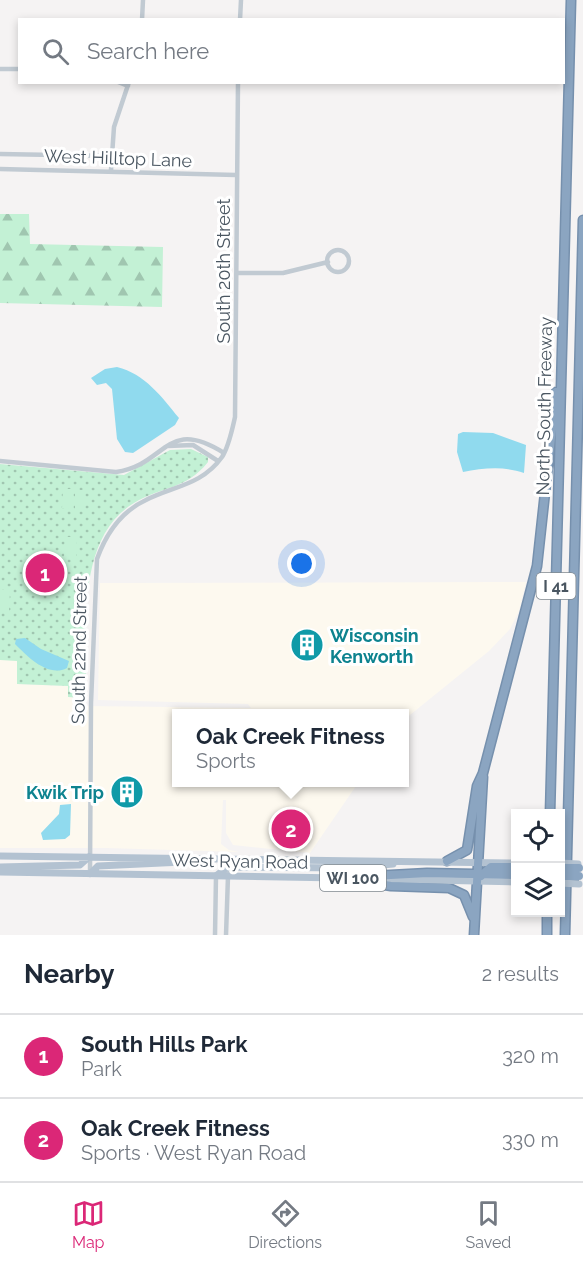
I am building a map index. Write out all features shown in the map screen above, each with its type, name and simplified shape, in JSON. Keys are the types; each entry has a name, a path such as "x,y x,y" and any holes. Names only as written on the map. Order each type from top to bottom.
{"highway":[{"name":"North-South Freeway","path":"550,809 570,0"},
{"name":"North-South Freeway","path":"565,935 583,220"},
{"path":"582,260 583,281"},
{"path":"447,861 467,850 477,786 483,773 537,566 552,419 561,359"},
{"path":"474,935 480,876 483,773"},
{"path":"480,876 491,867 511,865"},
{"path":"565,867 581,873"},
{"path":"336,878 427,873 511,875"},
{"path":"565,875 581,873"},
{"path":"336,878 391,886 449,888 459,891 470,906 474,924"},
{"path":"547,935 548,917"}],"main road":[{"name":"West Ryan Road","path":"0,856 447,861 511,865"},
{"path":"0,867 80,865 89,857"},
{"path":"90,874 98,866 144,866 194,858"},
{"path":"216,876 227,872 351,868 413,861"},
{"name":"West Ryan Road","path":"227,872 336,878"},
{"name":"West Ryan Road","path":"0,873 216,876"},
{"path":"565,881 581,873"},
{"path":"480,876 511,881"}],"street":[{"path":"142,0 142,18"},
{"path":"240,18 241,0"},
{"path":"0,69 18,69"},
{"path":"111,170 114,127 128,84"},
{"name":"South 20th Street","path":"221,457 235,417 238,84"},
{"name":"West Hilltop Lane","path":"0,154 111,156"},
{"name":"West Hilltop Lane","path":"0,169 111,170 236,175"},
{"path":"337,250 346,254 349,260 347,267 339,271 333,270 328,262 331,253 337,250"},
{"path":"238,273 283,273 328,262"},
{"path":"0,461 116,472 130,470 165,447 184,438 198,439 221,457"},
{"path":"165,447 192,445 221,457"},
{"name":"South 22nd Street","path":"90,874 97,560 104,540 114,525 131,509 148,499 190,484 206,474 221,457"},
{"path":"223,859 227,872 226,935"},
{"path":"215,935 216,876"}],"shaded area":[{"path":"526,582 519,611 510,629 489,651 409,716 409,709 172,709 172,787 355,787 310,853 233,845 226,833 226,800 223,800 221,844 229,850 239,852 0,848 0,660 17,660 17,684 68,686 68,697 86,698 86,706 251,708 248,704 98,700 100,583"}],"green space":[{"path":"0,214 29,214 30,244 163,247 162,307 0,303"},
{"path":"191,449 208,457 208,462 200,471 182,483 134,503 115,519 101,540 93,564 88,591 86,698 68,697 68,686 17,684 17,661 0,660 0,464 124,475 170,450"},
{"path":"63,489 71,489 71,509 62,508"},
{"path":"75,490 84,490 84,509 75,509"},
{"path":"65,537 77,537 76,558 64,558"},
{"path":"0,590 10,590 9,612 0,612"}],"water":[{"path":"117,367 144,380 179,418 175,425 133,453 125,452 117,439 112,389 106,383 97,385 91,378 105,369"},
{"path":"463,432 493,433 526,445 524,473 494,468 463,472 457,452 458,434"},
{"path":"25,638 41,649 69,661 67,668 53,670 32,660 15,644 16,639"},
{"path":"71,804 70,835 65,839 43,840 41,833 59,814 60,805"}],"place":[{"name":"South Hills Park","path":"45,573"},
{"name":"Wisconsin Kenworth","path":"307,645"},
{"name":"Kwik Trip","path":"127,792"},
{"name":"Oak Creek Fitness","path":"291,829"}]}
